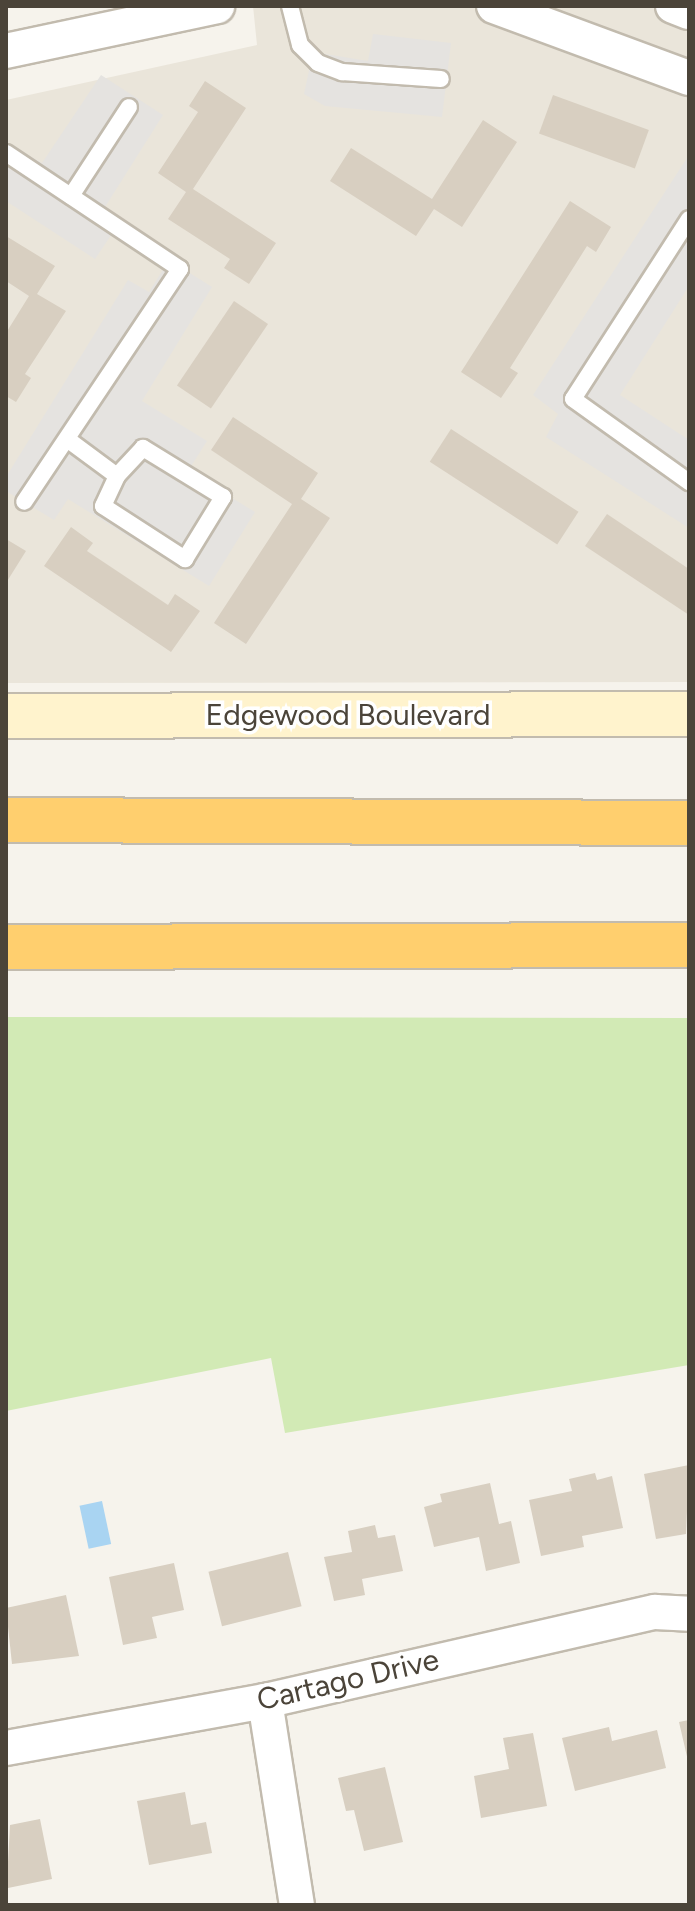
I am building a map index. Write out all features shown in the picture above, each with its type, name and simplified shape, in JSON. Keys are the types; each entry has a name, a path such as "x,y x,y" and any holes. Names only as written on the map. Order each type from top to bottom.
{"highway":[{"path":"6,820 689,823"},
{"path":"6,947 689,945"}],"street":[{"path":"6,51 217,6"},
{"path":"494,6 689,78"},
{"path":"673,6 689,12"},
{"name":"Edgewood Boulevard","path":"6,716 689,714"},
{"name":"Cartago Drive","path":"6,1748 265,1701 655,1612 689,1614"},
{"path":"265,1701 297,1905"}],"lane":[{"path":"290,6 300,45 318,63 342,72 441,79"},
{"path":"71,196 129,107"},
{"path":"6,153 180,269 24,502"},
{"path":"689,219 573,399 689,482"},
{"path":"67,439 117,476"},
{"path":"143,448 223,497 185,559 103,506 117,476 143,448"}],"shaded area":[{"path":"253,6 689,6 689,682 6,683 6,100 257,45"},
{"path":"373,34 451,43 442,117 325,106 304,94 313,52 368,61"},
{"path":"101,75 163,115 105,207 122,219 95,259 6,201 6,163 15,148 42,163"},
{"path":"689,155 689,286 620,395 689,440 689,528 546,437 558,414 533,395"},
{"path":"169,260 212,287 142,401 207,441 188,471 255,512 209,586 68,499 54,520 6,491 6,477 128,280 149,292"}],"green space":[{"path":"6,1017 689,1018 689,1365 285,1433 271,1358 6,1411"}],"water":[{"path":"102,1501 111,1544 89,1549 80,1506"}],"building":[{"path":"205,81 246,108 193,189 276,243 249,284 224,268 230,259 168,219 186,192 158,173 198,112 189,106"},
{"path":"553,95 649,130 635,168 539,134"},
{"path":"483,120 517,142 462,227 434,209 416,236 330,181 351,148 432,199"},
{"path":"570,201 611,227 596,252 587,246 510,368 518,373 501,398 461,372"},
{"path":"6,236 55,266 37,294 66,311 25,374 31,378 16,402 6,396 6,333 29,296 6,281"},
{"path":"234,301 268,324 211,408 177,386"},
{"path":"233,417 318,473 301,499 330,518 246,644 214,623 292,504 211,450"},
{"path":"451,429 578,512 557,544 430,462"},
{"path":"607,514 689,569 689,615 585,546"},
{"path":"71,527 93,543 87,551 168,605 175,594 200,611 171,652 44,566"},
{"path":"6,539 26,551 6,583"},
{"path":"689,1465 686,1534 656,1539 644,1474"},
{"path":"595,1473 597,1480 612,1476 623,1528 582,1536 584,1547 541,1556 529,1500 572,1491 569,1479"},
{"path":"490,1483 499,1524 511,1521 520,1563 486,1571 479,1537 434,1547 424,1507 442,1502 440,1494"},
{"path":"375,1525 378,1538 395,1535 403,1571 362,1579 365,1595 334,1601 324,1557 352,1552 348,1531"},
{"path":"288,1552 302,1606 222,1626 208,1572"},
{"path":"174,1563 184,1610 152,1617 157,1638 123,1645 109,1577"},
{"path":"66,1595 79,1656 12,1664 6,1608"},
{"path":"689,1720 689,1761 688,1761 679,1722"},
{"path":"609,1727 612,1741 657,1730 666,1768 575,1791 562,1738"},
{"path":"533,1733 547,1806 481,1818 474,1776 509,1769 503,1738"},
{"path":"385,1767 403,1842 364,1851 354,1810 346,1811 338,1778"},
{"path":"185,1792 191,1825 206,1822 212,1853 149,1865 137,1801"},
{"path":"40,1819 52,1879 8,1888 6,1899 10,1825"}]}
